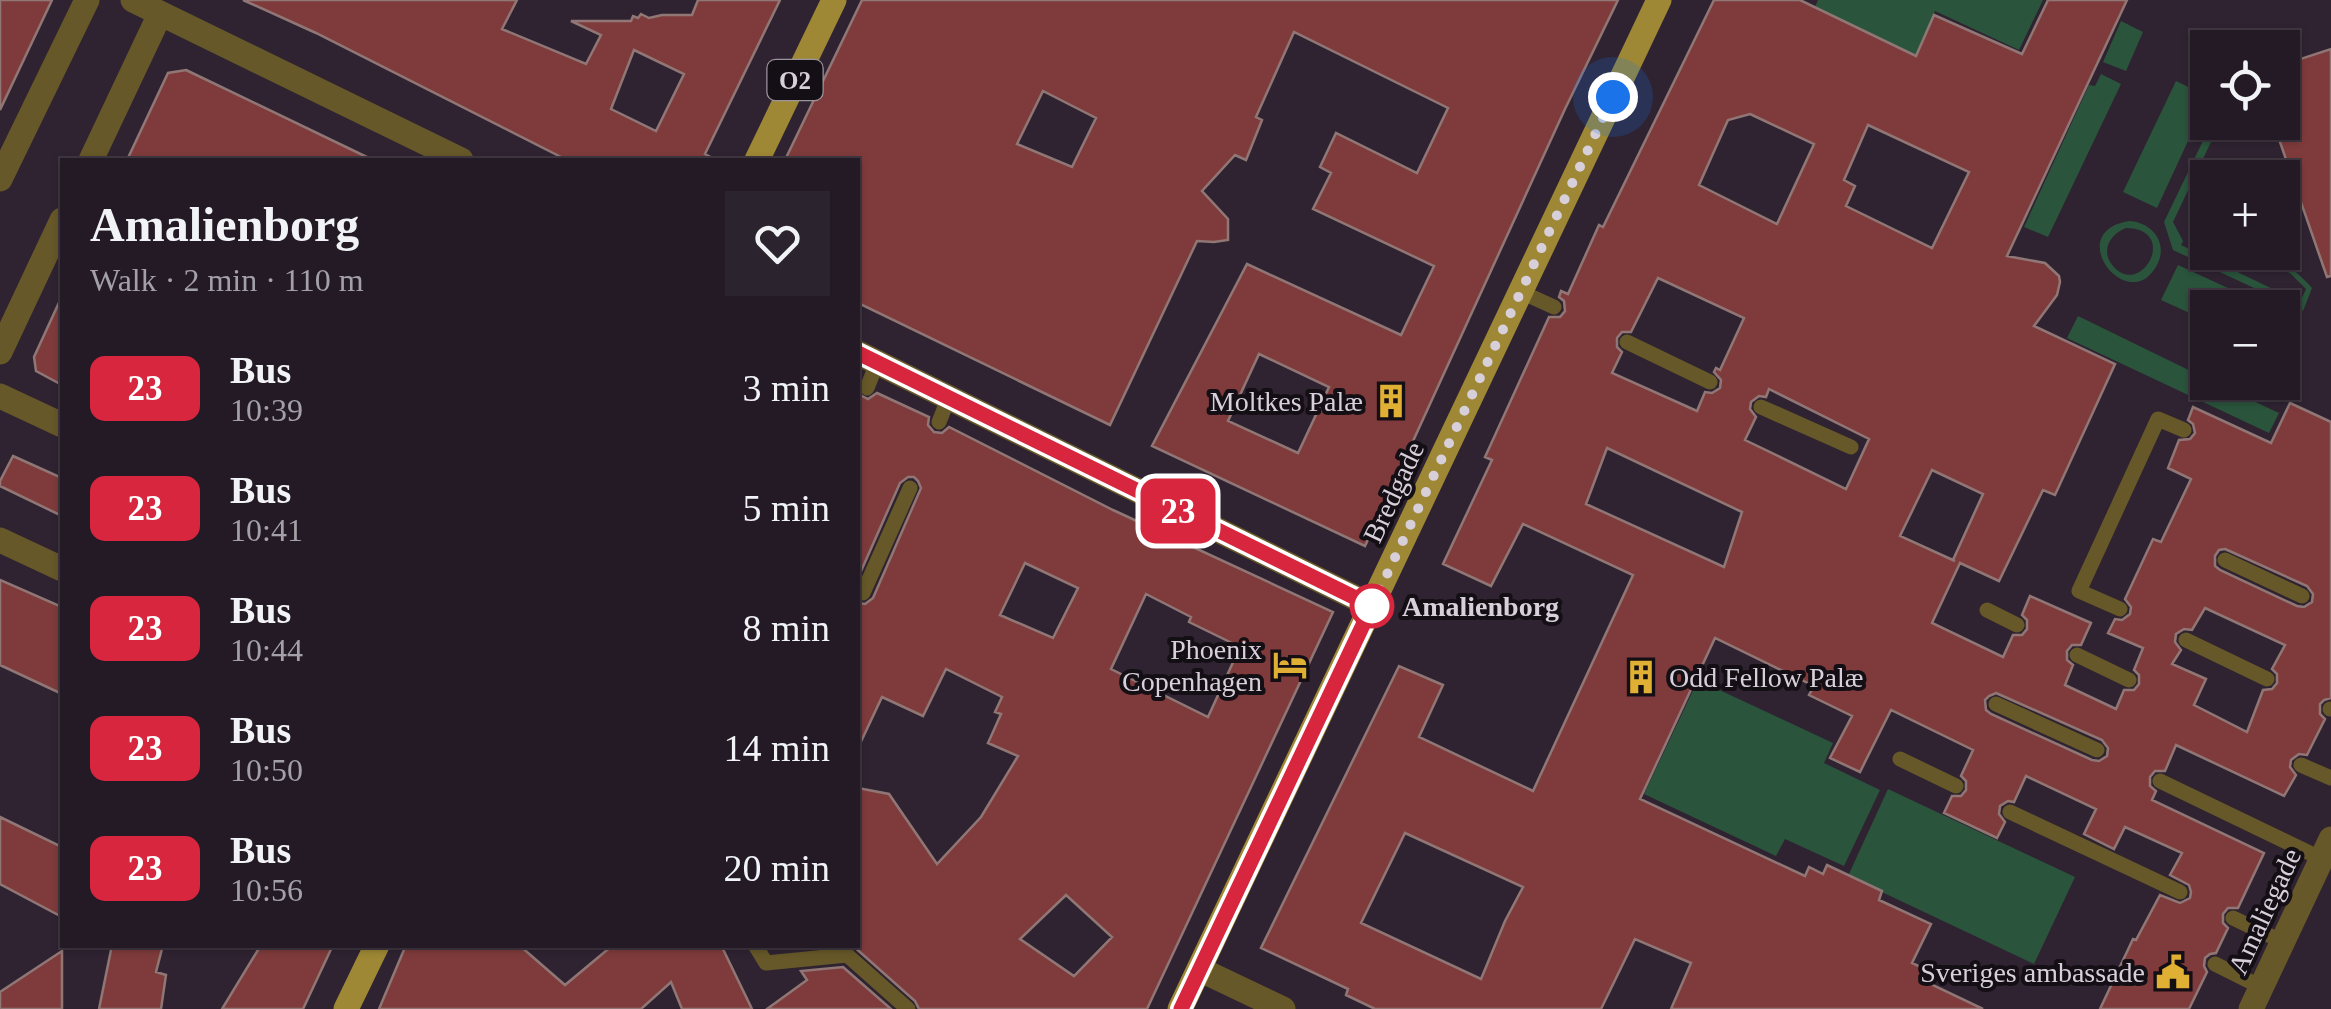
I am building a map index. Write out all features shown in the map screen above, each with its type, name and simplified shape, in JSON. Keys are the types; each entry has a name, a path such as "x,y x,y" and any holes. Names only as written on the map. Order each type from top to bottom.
{"main road":[{"name":"O2","path":"758,158 834,0"},
{"name":"Bredgade","path":"1180,1009 1659,0"},
{"path":"346,1009 376,948"}],"street":[{"path":"0,178 88,0"},
{"path":"135,0 457,158"},
{"path":"92,158 160,14"},
{"path":"0,352 60,224"},
{"path":"867,358 1372,606"},
{"path":"0,396 60,424"},
{"path":"0,540 60,569"},
{"name":"Amaliegade","path":"2256,998 2326,849"},
{"path":"1199,969 1283,1009"}],"lane":[{"path":"1521,292 1554,307"},
{"path":"1627,342 1710,382"},
{"path":"867,358 867,388"},
{"path":"939,422 949,397"},
{"path":"1761,407 1851,447"},
{"path":"2120,609 2080,590 2158,419 2184,430"},
{"path":"864,594 910,488"},
{"path":"2226,560 2302,596"},
{"path":"1987,610 2017,625"},
{"path":"2186,640 2268,679"},
{"path":"2077,655 2129,680"},
{"path":"1996,704 2097,750"},
{"path":"1900,760 1956,786"},
{"path":"2301,765 2331,778"},
{"path":"2160,780 2326,849"},
{"path":"2010,812 2180,892"},
{"path":"2233,918 2282,942"},
{"path":"757,948 766,963 846,955 908,1009"},
{"path":"2215,964 2256,998"}],"green space":[{"path":"1818,0 2043,0 2019,50 1935,11 1916,56 1815,7"},
{"path":"2121,21 2143,32 2126,71 2103,62"},
{"path":"2101,74 2121,84 2048,237 2024,227 2089,85 2095,86"},
{"path":"2176,81 2190,88 2190,137 2157,208 2123,192"},
{"path":"2203,140 2212,140 2202,160 2194,160"},
{"path":"2190,168 2190,186 2173,222 2183,241 2181,245 2190,249 2190,258 2173,250 2164,222"},
{"path":"2137,222 2156,235 2160,257 2145,279 2131,282 2107,267 2101,254 2101,240 2110,228","holes":["2126,228 2142,231 2151,239 2150,260 2144,269 2124,274 2109,260 2109,244 2115,234"]},
{"path":"2178,265 2232,290 2190,290 2190,313 2161,300"},
{"path":"2216,270 2233,270 2275,290 2258,290"},
{"path":"2282,270 2292,270 2312,288 2303,311 2300,302 2306,289"},
{"path":"2078,316 2190,371 2190,396 2067,338"},
{"path":"2199,400 2251,400 2279,413 2269,433"},
{"path":"1698,680 1833,743 1824,763 1880,790 1844,866 1785,839 1776,856 1644,794"},
{"path":"1888,789 2075,877 2034,964 1848,876"}],"building":[{"path":"0,0 52,0 0,110"},
{"path":"243,0 517,0 502,29 586,64 601,35 571,21 631,21 641,14 649,18 692,15 698,0 780,0 705,154 712,158 563,158","holes":["634,50 684,74 656,131 611,109"]},
{"path":"862,0 1618,0 1365,546 1152,446 1247,264 1401,335 1434,266 1313,209 1331,173 1320,167 1336,133 1417,173 1448,108 1294,32 1256,117 1262,120 1246,160 1235,155 1202,191 1228,219 1228,240 1197,241 1110,425 860,304 860,158 786,158","holes":["1043,91 1096,118 1072,167 1017,144","1259,354 1329,387 1298,453 1228,421"]},
{"path":"1714,0 1800,0 1916,56 1934,15 2022,54 2048,0 2127,0 2007,256 2045,263 2059,276 2057,295 2034,326 2115,364 2055,495 2043,490 1999,581 1960,563 1932,623 2003,657 2013,635 2022,635 2027,629 2027,620 2022,615 2030,596 2091,623 2081,645 2072,645 2067,651 2067,660 2073,665 2065,685 2116,709 2124,690 2134,690 2139,684 2139,675 2134,670 2143,648 2108,633 2115,619 2122,620 2130,614 2131,607 2125,599 2153,539 2161,542 2191,479 2168,468 2179,440 2190,439 2195,433 2188,420 2193,407 2271,443 2290,403 2331,422 2331,698 2320,704 2320,714 2325,719 2307,755 2299,754 2291,760 2290,767 2296,775 2284,796 2176,745 2165,771 2155,771 2150,777 2150,786 2156,791 2152,800 2264,853 2238,908 2228,908 2223,914 2223,923 2228,928 2216,953 2205,958 2207,972 2189,1009 2100,1009 2133,939 2136,940 2160,895 2180,903 2190,898 2189,885 2170,875 2182,853 2125,827 2114,849 2084,834 2096,809 2026,776 2014,802 2000,806 1999,814 2005,822 1997,838 1944,813 1952,796 1961,796 1966,790 1966,781 1961,776 1973,750 1891,710 1860,772 1830,758 1852,716 1809,695 1814,686 1715,638 1640,799 1805,876 1809,867 1823,874 1827,865 1882,891 1879,900 1931,924 1912,963 1925,969 1920,979 1983,1009 1671,1009 1691,963 1635,939 1601,1009 1375,1009 1346,995 1348,989 1261,948 1399,666 1443,685 1419,737 1533,791 1633,575 1523,524 1491,586 1443,564 1492,460 1485,457 1549,317 1560,317 1565,311 1564,301 1559,297 1561,291 1568,294 1599,225 1603,227","holes":["1750,114 1814,144 1777,224 1699,185 1728,120","1868,125 1969,172 1932,248 1846,206 1855,186 1844,180","1658,278 1744,318 1720,370 1716,368 1714,372 1721,380 1720,388 1705,392 1697,411 1612,373 1622,352 1617,347 1622,332 1631,332","1769,389 1869,439 1846,489 1745,440 1756,417 1750,409 1751,402 1759,396 1766,397","1607,448 1742,512 1724,567 1586,504","1932,470 1983,494 1955,561 1900,536","2225,549 2307,586 2313,594 2312,602 2297,606 2220,570 2215,566 2215,556","2205,608 2285,645 2272,669 2277,674 2277,683 2272,689 2263,690 2247,732 2194,705 2206,679 2172,664 2181,650 2175,642 2176,634 2192,630","1996,693 2102,740 2108,748 2107,756 2092,760 1986,710 1985,700","1405,833 1523,887 1481,979 1361,923"]},
{"path":"2331,49 2331,276 2327,277 2300,200 2300,160 2286,160 2279,140 2300,140 2300,59"},
{"path":"186,70 369,158 128,158 168,73"},
{"path":"60,300 60,384 36,371 34,357"},
{"path":"877,393 929,417 928,425 934,432 942,433 949,427 1113,510 1333,612 1147,1009 919,1009 915,1001 855,948 860,948 860,788 889,794 937,864 981,817 1018,756 988,743 1001,714 995,712 1002,697 946,669 923,716 882,697 860,744 860,603 873,598 921,488 914,477 900,483 860,573 860,395 868,399","holes":["1025,563 1078,588 1053,638 1000,615","1146,594 1191,617 1189,622 1240,647 1208,717 1111,669","1066,895 1112,937 1074,976 1020,939"]},
{"path":"13,456 60,477 60,515 0,486"},
{"path":"0,580 60,606 60,693 0,665"},
{"path":"0,817 60,846 60,916 0,884"},
{"path":"111,948 162,948 156,972 166,975 161,1009 99,1009"},
{"path":"259,948 332,948 303,1009 222,1009"},
{"path":"405,948 522,948 565,985 609,948 722,948 752,1009 682,1009 671,982 641,1009 379,1009"},
{"path":"62,951 62,1009 0,1009 0,992"},
{"path":"843,967 891,1009 767,1009 807,980 801,971"}],"bus line":[{"name":"23","path":"860,354 1372,606 1181,1009"}],"place":[{"name":"Moltkes Palæ","path":"1391,401"},
{"name":"Amalienborg","path":"1372,606"},
{"name":"Phoenix Copenhagen","path":"1290,665"},
{"name":"Odd Fellow Palæ","path":"1641,677"},
{"name":"Sveriges ambassade","path":"2173,972"}],"route":[{"path":"1372,606 1613,97"}]}
